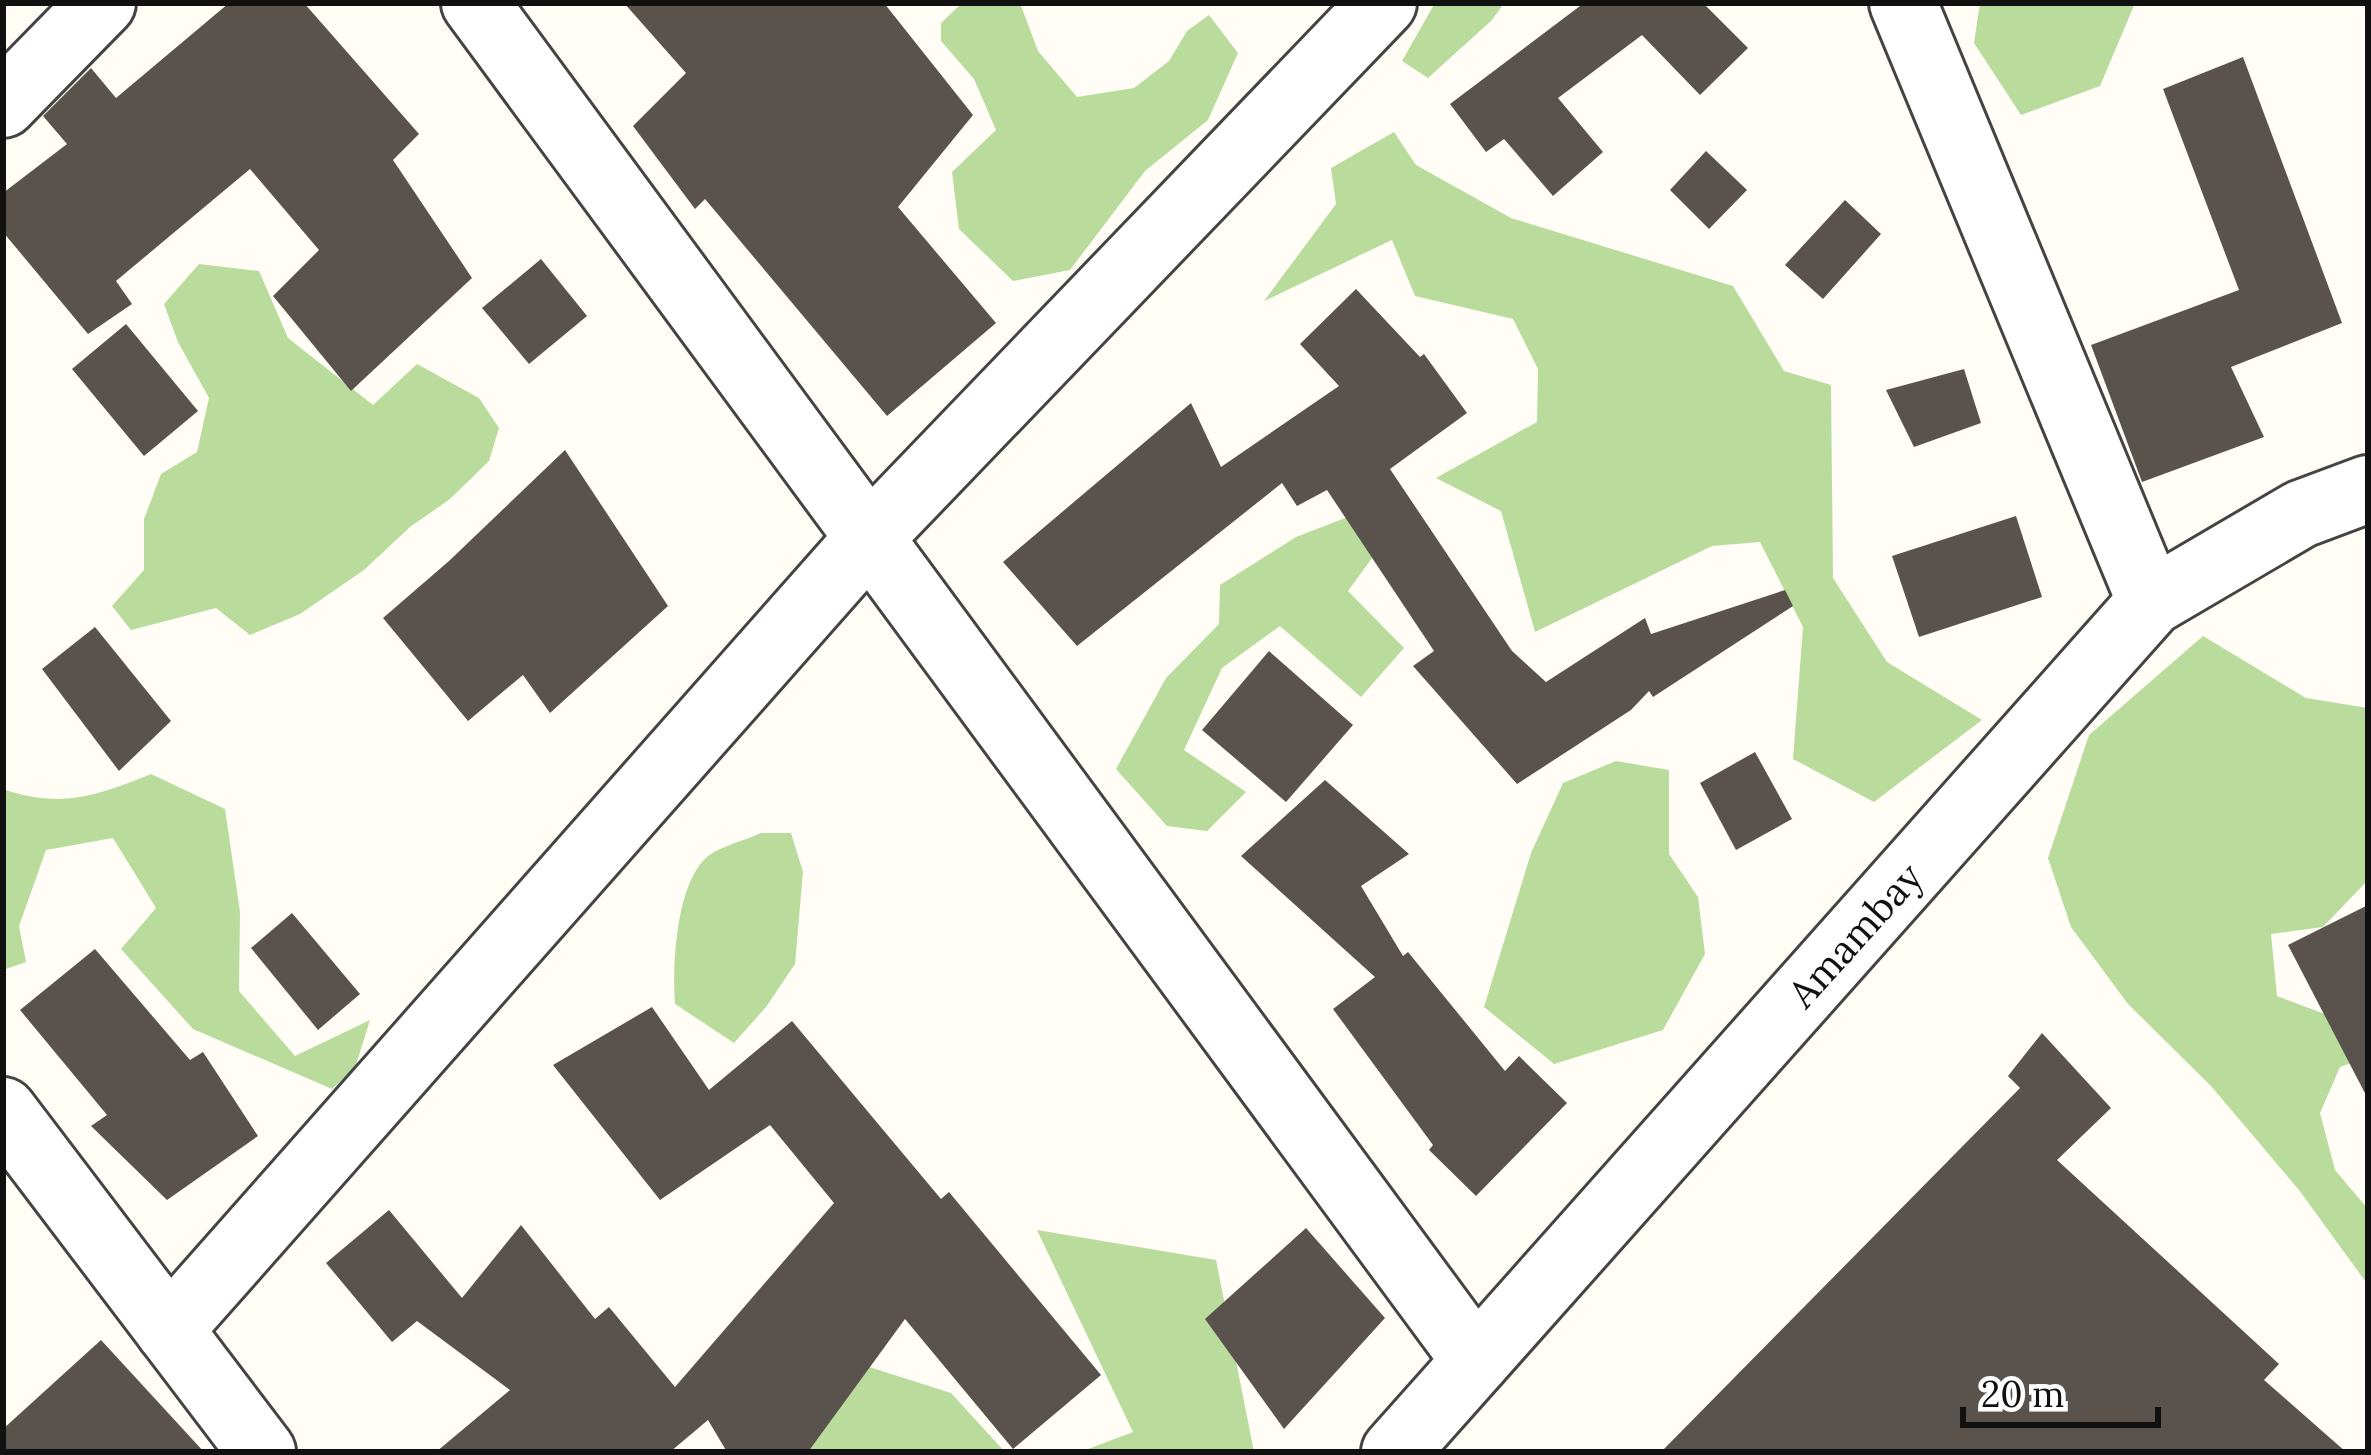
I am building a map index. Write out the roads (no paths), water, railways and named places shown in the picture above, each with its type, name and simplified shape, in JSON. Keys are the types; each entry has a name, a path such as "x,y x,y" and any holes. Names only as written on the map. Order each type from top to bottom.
{"street":[{"path":"3,104 102,3"},
{"path":"475,3 1476,1361"},
{"path":"169,1330 869,538 1383,3"},
{"path":"1903,3 2151,602"},
{"name":"Amambay","path":"1395,1452 2151,602 2301,514 2368,489"},
{"path":"14,1153 169,1330 262,1452"}]}
